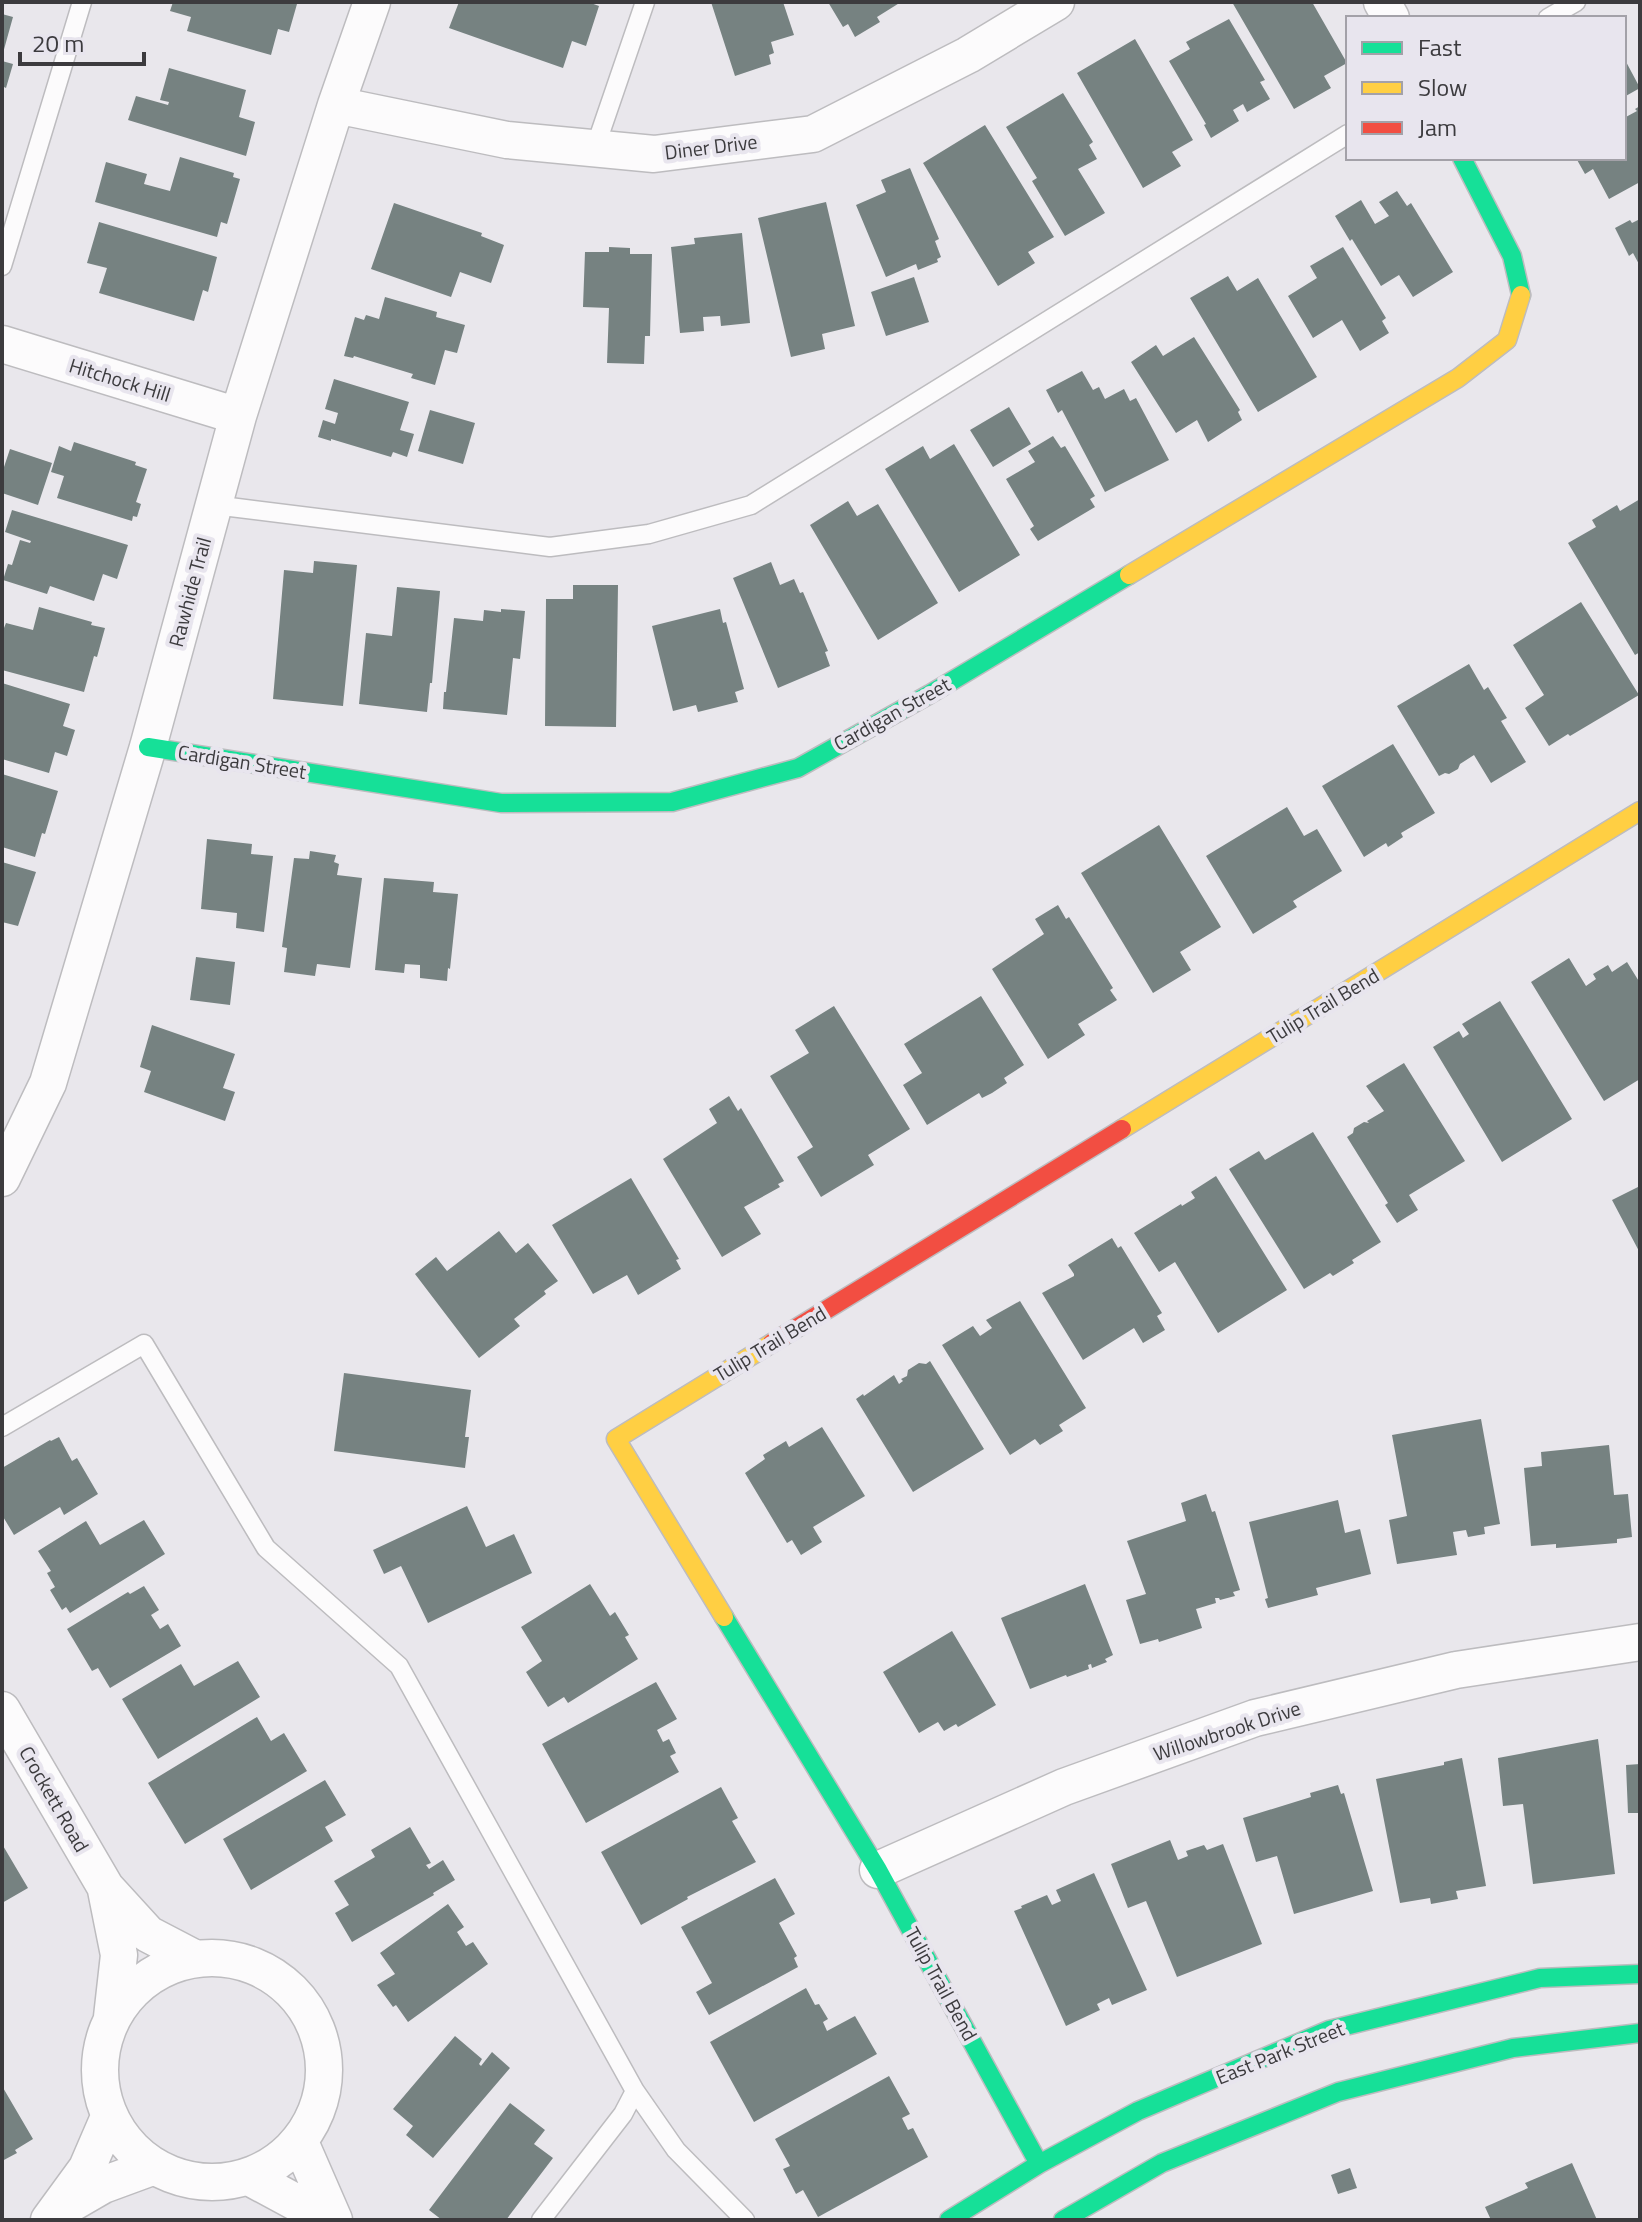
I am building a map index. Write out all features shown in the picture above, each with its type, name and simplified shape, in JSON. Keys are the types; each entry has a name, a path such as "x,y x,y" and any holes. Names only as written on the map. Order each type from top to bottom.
{"street":[{"name":"Rawhide Trail","path":"2,1178 48,1083 148,747 238,416 336,105 372,2"},
{"name":"Diner Drive","path":"336,105 507,140 654,154 813,134 968,55 1056,2"},
{"name":"Cardigan Street","path":"148,747 501,803 672,802 798,768 930,694 1458,378 1507,340 1521,296 1512,256 1463,160"},
{"name":"Hitchock Hill","path":"2,344 238,416"},
{"name":"Tulip Trail Bend","path":"1039,2164 878,1870 616,1439 1636,822"},
{"name":"Willowbrook Drive","path":"878,1870 1064,1787 1255,1718 1456,1670 1640,1642"},
{"name":"Crockett Road","path":"2,1710 106,1888 148,1934 194,1958"},
{"name":"Crockett Road","path":"106,1888 119,1955 111,2019"},
{"path":"194,1958 233,1959 270,1972 300,1997 319,2032 326,2070 319,2108 300,2142 279,2162 249,2177 217,2184 183,2180 152,2167 127,2145 109,2117 100,2085 101,2052 111,2019 131,1992 157,1972 194,1958"},
{"name":"East Park Street","path":"949,2220 1039,2164 1138,2111 1329,2030 1540,1978 1640,1974"},
{"path":"1063,2220 1162,2163 1338,2092 1513,2048 1640,2033"},
{"path":"53,2216 87,2168 109,2117"},
{"path":"300,2142 332,2220"},
{"path":"53,2216 103,2185 152,2167"},
{"path":"249,2177 332,2220"}],"lane":[{"path":"2,266 82,2"},
{"path":"595,148 645,2"},
{"path":"1552,16 1576,2"},
{"path":"214,505 550,547 649,534 751,505 1346,135"},
{"path":"2,1427 144,1344 266,1548 399,1666 635,2091 676,2150 745,2220"},
{"path":"541,2220 623,2114 635,2091"}],"building":[{"path":"173,2 297,4 289,32 278,29 271,55 187,31 191,17 170,11"},
{"path":"459,2 588,2 599,6 586,46 572,41 563,68 449,28"},
{"path":"711,2 783,2 794,35 771,42 774,53 769,55 771,64 735,76"},
{"path":"828,2 901,2 877,17 880,22 855,37 848,24 843,27"},
{"path":"1232,2 1312,2 1346,64 1324,76 1331,88 1294,109"},
{"path":"2,14 13,17 3,53 2,53"},
{"path":"1229,19 1265,80 1260,82 1270,99 1247,112 1243,104 1233,110 1239,121 1211,138 1169,61 1190,49 1186,42"},
{"path":"1135,39 1193,140 1172,152 1181,166 1143,188 1077,73"},
{"path":"2,61 13,64 6,88 2,86"},
{"path":"1626,62 1640,88 1626,96"},
{"path":"169,68 246,90 239,117 255,122 246,156 128,120 136,96 168,105 169,102 160,100"},
{"path":"1063,93 1093,142 1089,145 1097,159 1078,169 1105,213 1065,236 1032,181 1037,178 1006,127"},
{"path":"1640,106 1640,182 1609,199 1593,169 1585,174 1577,160 1626,160 1626,117 1637,111 1635,109"},
{"path":"985,125 1054,237 1028,252 1035,263 998,286 923,163"},
{"path":"180,157 234,173 233,177 240,179 227,224 221,222 217,237 95,202 106,162 147,174 144,184 170,191"},
{"path":"910,168 939,239 935,241 941,257 937,259 938,262 918,270 916,264 886,277 856,205 886,192 881,180"},
{"path":"1397,191 1407,206 1411,203 1453,272 1413,297 1399,275 1381,286 1335,216 1361,200 1375,224 1389,216 1379,202"},
{"path":"826,202 855,326 822,334 825,349 791,357 758,218"},
{"path":"394,203 482,233 481,236 504,245 491,283 460,272 451,297 371,269"},
{"path":"1640,219 1640,266 1633,253 1629,256 1615,228 1630,220 1632,223"},
{"path":"99,222 217,257 208,292 203,290 194,321 99,293 107,268 87,263"},
{"path":"742,233 750,323 721,326 720,316 703,317 704,331 680,333 671,247 695,244 694,238"},
{"path":"609,247 630,248 630,254 652,254 650,336 645,336 644,364 607,363 609,308 583,307 585,252 609,252"},
{"path":"1343,247 1386,318 1382,321 1389,333 1360,351 1342,320 1313,338 1288,296 1317,278 1310,266"},
{"path":"1228,276 1237,291 1258,278 1317,377 1258,412 1190,298"},
{"path":"914,277 929,322 886,336 871,292"},
{"path":"385,297 437,312 436,317 465,325 457,353 445,350 435,385 411,378 413,374 354,356 344,356 355,317 364,320 366,315 379,319"},
{"path":"1194,337 1240,410 1242,420 1208,442 1197,420 1176,433 1131,362 1156,345 1163,356"},
{"path":"1082,371 1093,390 1099,387 1105,399 1124,389 1130,401 1136,398 1169,460 1105,492 1062,410 1058,413 1046,390"},
{"path":"334,379 409,402 400,430 414,434 407,457 393,452 391,457 318,437 323,420 335,424 338,413 325,409"},
{"path":"1009,407 1031,444 993,467 970,430"},
{"path":"430,410 475,423 463,464 418,451"},
{"path":"1053,436 1061,448 1065,446 1095,496 1090,499 1095,507 1038,541 1030,529 1034,526 1006,479 1035,462 1028,451"},
{"path":"74,442 136,462 135,465 147,469 136,502 141,504 137,517 133,516 132,521 57,498 64,476 51,472 59,446 71,451"},
{"path":"954,444 1020,555 959,592 885,469 923,446 930,459"},
{"path":"10,449 52,463 38,505 2,493 2,473"},
{"path":"1640,499 1640,652 1635,655 1568,543 1596,527 1592,520 1617,505 1620,511"},
{"path":"848,501 857,516 878,504 938,603 878,640 810,525"},
{"path":"12,510 128,545 117,579 103,574 94,601 50,586 47,594 3,580 8,564 12,565 20,540 31,541 5,532"},
{"path":"314,561 357,565 343,706 273,699 284,570 313,573"},
{"path":"771,562 780,585 794,579 800,593 803,592 828,651 825,652 830,666 778,688 733,578"},
{"path":"573,585 618,585 616,727 545,726 546,599 573,599"},
{"path":"397,587 440,591 427,712 359,704 366,633 392,636"},
{"path":"1581,602 1639,695 1549,746 1525,708 1544,695 1513,645"},
{"path":"39,607 105,628 84,692 2,670 2,627 6,623 33,630"},
{"path":"501,609 525,611 520,659 513,658 507,715 443,709 454,618 483,621 484,610 501,612"},
{"path":"720,609 744,689 735,692 738,702 698,712 696,705 673,711 652,626"},
{"path":"1469,664 1484,690 1488,687 1507,718 1501,721 1526,762 1491,783 1474,755 1460,764 1458,769 1439,776 1397,706"},
{"path":"2,683 70,704 63,726 75,730 67,756 55,752 49,773 2,759"},
{"path":"1393,744 1435,813 1401,833 1403,837 1388,847 1386,843 1364,857 1322,786"},
{"path":"2,774 58,791 35,857 2,847"},
{"path":"1287,807 1304,836 1317,829 1342,871 1293,901 1297,907 1253,934 1206,856"},
{"path":"1159,825 1221,927 1180,952 1191,970 1153,993 1081,873"},
{"path":"207,839 252,844 251,854 273,856 264,932 236,928 237,913 201,909"},
{"path":"310,851 336,855 334,862 339,864 337,875 362,878 350,968 317,964 315,976 284,972 287,948 282,947 294,858 309,859"},
{"path":"2,862 36,872 18,926 2,922"},
{"path":"384,878 434,882 433,892 458,894 447,981 420,978 420,965 405,964 404,973 375,970"},
{"path":"1058,905 1066,919 1069,917 1113,988 1110,990 1117,1000 1078,1024 1085,1035 1048,1059 992,969 1044,934 1035,919"},
{"path":"196,957 235,962 230,1005 190,1000"},
{"path":"1569,958 1586,986 1596,979 1593,974 1608,965 1612,972 1627,962 1640,983 1640,1079 1604,1101 1531,982"},
{"path":"981,996 1024,1065 1004,1078 1007,1083 992,1093 982,1098 979,1093 927,1125 903,1085 922,1073 904,1044"},
{"path":"1500,1001 1572,1119 1502,1162 1433,1047 1459,1031 1463,1038 1469,1034 1462,1024"},
{"path":"834,1006 910,1129 868,1155 874,1165 821,1197 797,1157 813,1147 770,1076 809,1053 795,1030"},
{"path":"152,1025 235,1054 223,1088 235,1092 225,1121 144,1092 151,1071 140,1067"},
{"path":"1404,1063 1465,1161 1409,1195 1418,1210 1397,1223 1347,1137 1354,1128 1364,1122 1369,1123 1367,1121 1384,1111 1366,1086"},
{"path":"729,1096 738,1111 741,1108 784,1181 778,1184 780,1187 744,1207 761,1234 722,1257 663,1159 717,1123 709,1109"},
{"path":"1313,1132 1381,1242 1333,1276 1330,1273 1304,1289 1229,1169 1259,1151 1265,1160"},
{"path":"1216,1176 1287,1290 1218,1333 1175,1262 1159,1272 1134,1233 1195,1198 1191,1192"},
{"path":"631,1178 679,1259 676,1260 681,1269 638,1295 627,1275 593,1294 552,1225"},
{"path":"1640,1186 1640,1253 1612,1200"},
{"path":"499,1231 516,1253 528,1243 558,1281 514,1319 520,1326 479,1358 415,1274 436,1257 447,1271"},
{"path":"1112,1238 1118,1248 1121,1246 1162,1313 1157,1316 1165,1330 1143,1343 1134,1328 1083,1360 1042,1293 1074,1276 1068,1265"},
{"path":"1020,1301 1086,1408 1059,1425 1063,1431 1040,1445 1035,1439 1010,1455 942,1345 973,1326 980,1336 992,1328 986,1320"},
{"path":"930,1361 984,1449 913,1492 856,1399 894,1375 899,1384 907,1376 908,1370"},
{"path":"344,1373 471,1390 465,1468 334,1451"},
{"path":"1481,1419 1500,1524 1484,1527 1485,1534 1468,1537 1466,1530 1453,1532 1457,1555 1397,1564 1389,1520 1407,1516 1392,1435"},
{"path":"822,1427 865,1496 813,1527 822,1542 801,1555 792,1540 787,1543 745,1473 765,1459 763,1455 786,1441 789,1447"},
{"path":"59,1437 72,1461 77,1458 98,1494 64,1515 60,1507 14,1535 2,1515 2,1468"},
{"path":"1609,1445 1614,1495 1628,1494 1632,1537 1617,1539 1617,1543 1556,1548 1556,1544 1531,1546 1524,1468 1542,1466 1541,1452"},
{"path":"1206,1494 1212,1512 1215,1511 1240,1590 1233,1592 1235,1596 1220,1600 1215,1598 1216,1603 1196,1609 1202,1628 1159,1642 1158,1639 1140,1644 1126,1600 1146,1594 1127,1541 1186,1521 1181,1503"},
{"path":"1338,1500 1345,1533 1360,1529 1371,1574 1316,1588 1318,1595 1268,1608 1249,1522"},
{"path":"467,1506 486,1547 514,1534 532,1573 428,1623 401,1566 384,1574 373,1550"},
{"path":"144,1520 165,1554 70,1613 66,1607 62,1610 50,1590 55,1587 47,1573 51,1571 38,1551 86,1521 100,1545"},
{"path":"590,1584 610,1616 615,1612 629,1635 625,1637 638,1659 568,1703 564,1697 548,1707 526,1672 542,1661 521,1627"},
{"path":"1085,1584 1113,1655 1105,1659 1107,1662 1092,1668 1091,1664 1088,1665 1089,1669 1030,1689 1001,1618"},
{"path":"144,1586 159,1610 151,1615 160,1629 168,1624 181,1646 110,1688 98,1668 92,1671 67,1629 128,1592 130,1594"},
{"path":"952,1631 996,1705 958,1727 956,1724 944,1731 938,1722 919,1733 883,1672"},
{"path":"238,1661 260,1697 158,1759 122,1699 181,1664 194,1686"},
{"path":"656,1682 677,1719 657,1730 663,1742 669,1739 676,1753 670,1756 679,1772 586,1823 542,1744"},
{"path":"257,1717 271,1741 284,1733 307,1771 185,1844 148,1783"},
{"path":"1598,1739 1615,1874 1533,1884 1523,1804 1503,1806 1498,1758"},
{"path":"1462,1758 1486,1886 1456,1891 1458,1899 1431,1904 1430,1898 1400,1903 1376,1779 1444,1765 1444,1762"},
{"path":"1640,1764 1640,1813 1628,1813 1626,1765"},
{"path":"325,1780 346,1815 325,1827 333,1841 251,1890 223,1839"},
{"path":"1338,1785 1341,1794 1344,1793 1373,1891 1294,1914 1277,1856 1256,1862 1243,1818 1311,1797 1310,1793"},
{"path":"721,1787 738,1818 732,1821 756,1862 687,1897 641,1925 601,1852"},
{"path":"410,1827 431,1863 426,1865 429,1869 443,1860 455,1880 352,1942 335,1913 349,1905 334,1881 375,1857 371,1850"},
{"path":"1170,1840 1178,1860 1188,1856 1186,1851 1204,1845 1207,1850 1223,1844 1262,1944 1177,1977 1146,1901 1128,1908 1111,1864"},
{"path":"2,1844 28,1888 2,1903"},
{"path":"1094,1873 1147,1990 1112,2005 1109,1998 1097,2004 1100,2010 1066,2026 1014,1911 1047,1895 1052,1905 1061,1901 1056,1890"},
{"path":"775,1878 795,1914 779,1923 797,1956 794,1958 798,1967 709,2015 696,1992 712,1983 681,1927"},
{"path":"448,1904 464,1927 457,1932 466,1946 473,1942 488,1964 408,2022 377,1985 395,1974 380,1953"},
{"path":"806,1988 815,2005 819,2004 828,2019 823,2022 827,2031 855,2016 877,2054 754,2122 710,2042"},
{"path":"455,2036 482,2059 481,2066 492,2052 510,2068 433,2158 406,2135 413,2126 393,2109"},
{"path":"889,2076 910,2114 902,2118 908,2130 913,2128 928,2157 818,2217 803,2190 796,2194 783,2169 790,2166 775,2139"},
{"path":"2,2086 33,2139 2,2161"},
{"path":"510,2103 545,2130 534,2144 553,2158 506,2220 442,2220 429,2210"},
{"path":"1572,2163 1597,2220 1491,2220 1485,2207 1528,2188 1525,2183"},
{"path":"1350,2168 1357,2188 1338,2194 1331,2175"}],"traffic: fast":[{"path":"1463,160 1512,256 1521,295"},
{"path":"148,747 501,803 672,802 798,768 930,694 1129,575"},
{"path":"724,1617 878,1870 1039,2164"},
{"path":"949,2220 1039,2164 1138,2111 1329,2030 1540,1978 1640,1974"},
{"path":"1063,2220 1162,2163 1338,2092 1513,2048 1640,2033"}],"traffic: slow":[{"path":"1129,575 1458,378 1507,340 1521,295"},
{"path":"1122,1129 1640,811"},
{"path":"724,1617 616,1439 772,1343"}],"traffic: jam":[{"path":"772,1343 1122,1129"}]}
